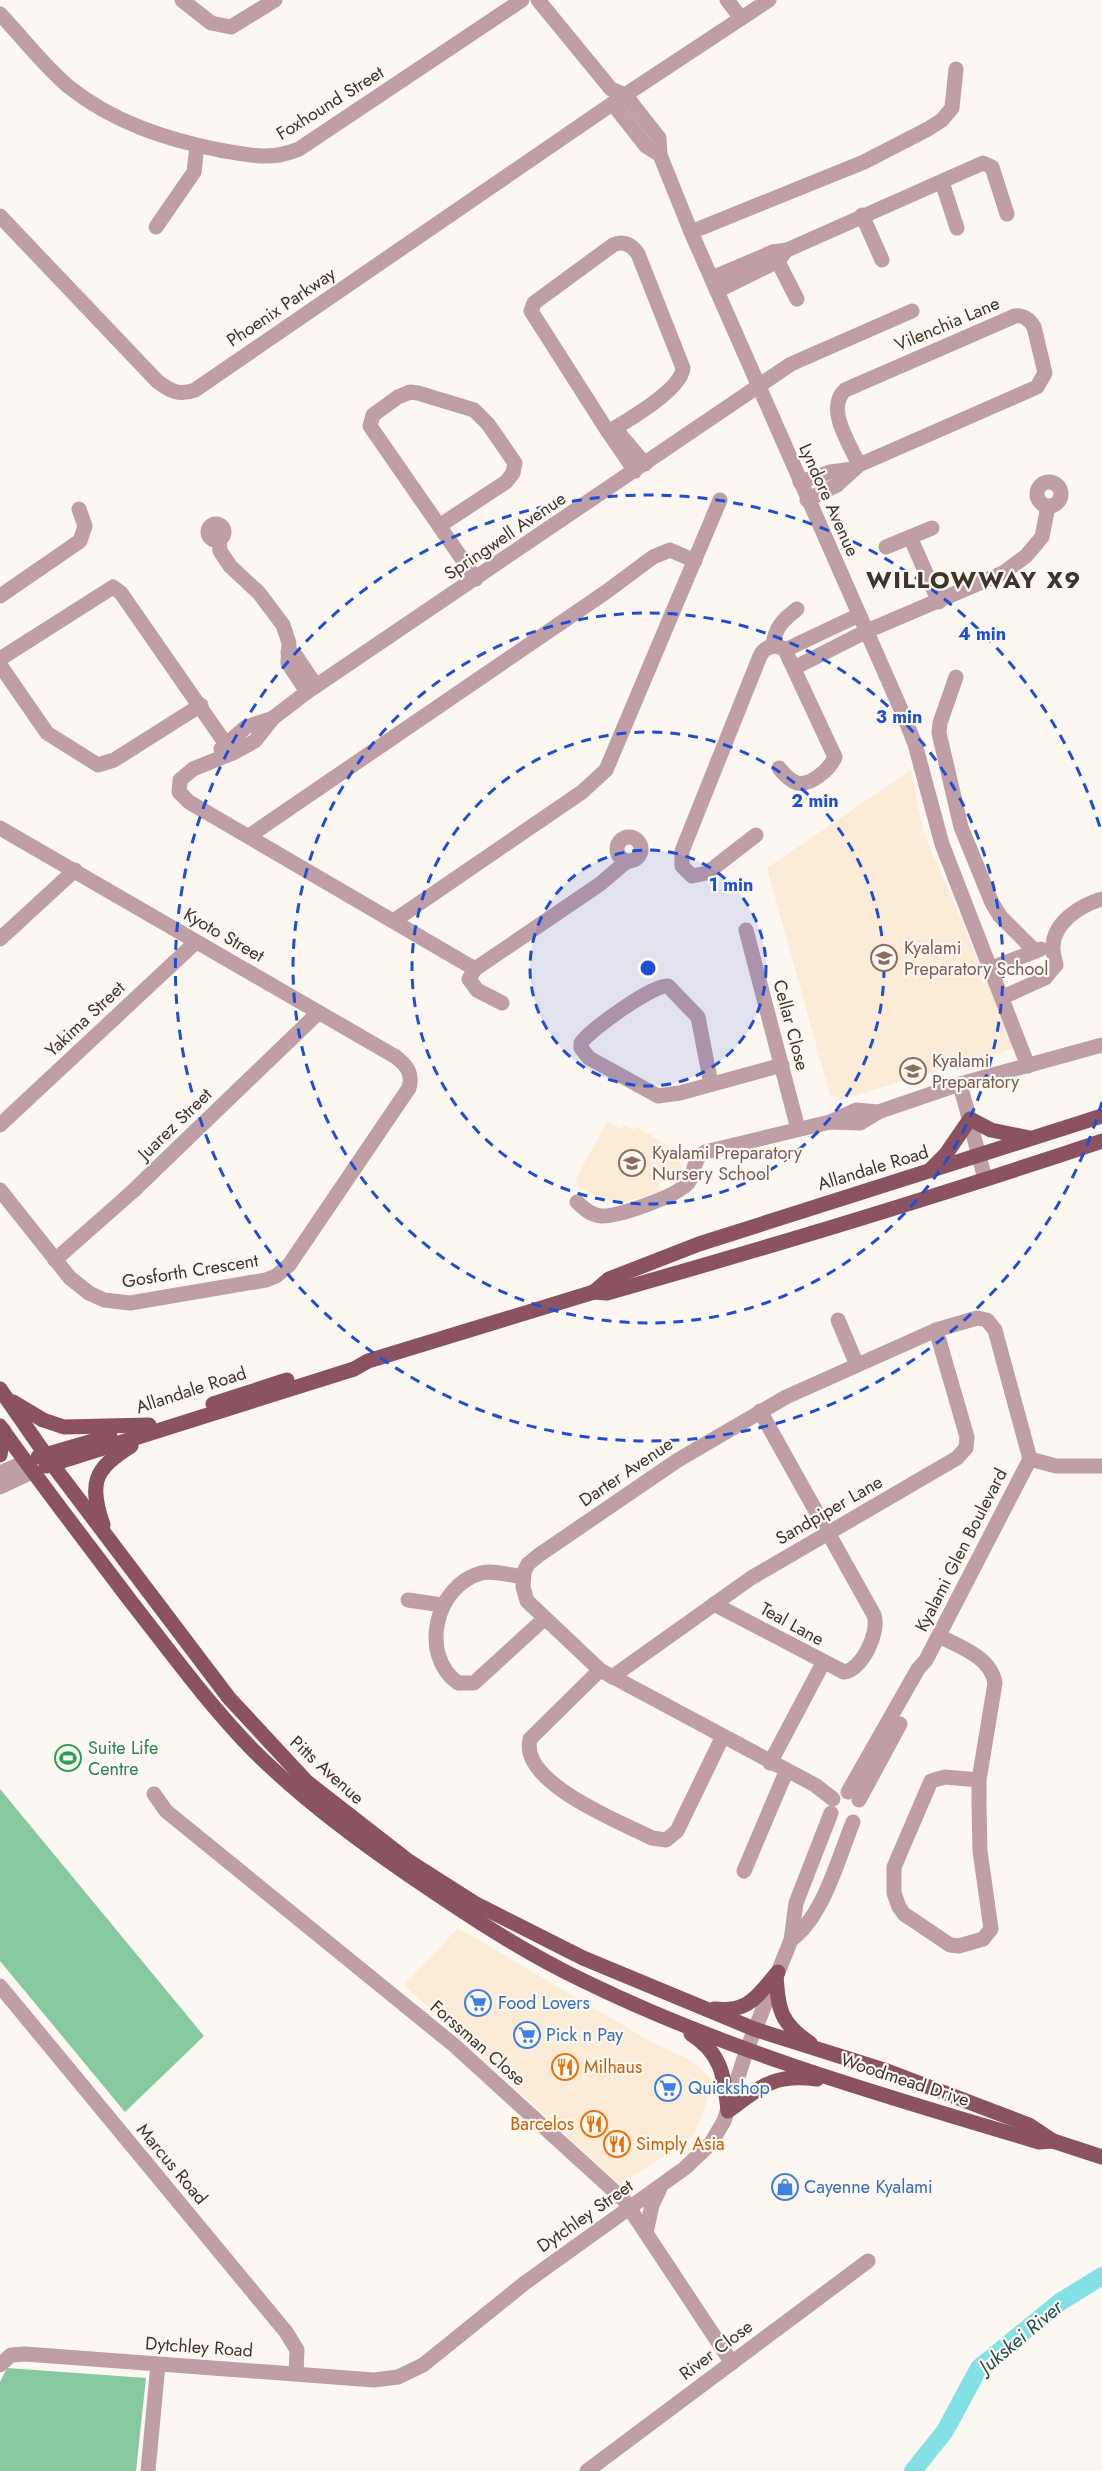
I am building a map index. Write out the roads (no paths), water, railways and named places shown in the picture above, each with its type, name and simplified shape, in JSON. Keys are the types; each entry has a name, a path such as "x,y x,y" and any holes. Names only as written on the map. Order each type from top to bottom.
{"main road":[{"name":"Allandale Road","path":"594,1292 609,1278 699,1244 1102,1116"},
{"path":"929,1171 946,1154 969,1119 991,1130 1033,1138"},
{"name":"Allandale Road","path":"29,1467 49,1459 354,1369 368,1361 594,1292 607,1293 696,1268 1102,1141"},
{"path":"4,1394 43,1420 64,1427 150,1429"},
{"name":"Pitts Avenue","path":"4,1394 49,1459 236,1706 307,1782 352,1820 407,1860 485,1909 542,1939 754,2029"},
{"path":"0,1455 2,1429"},
{"name":"Pitts Avenue","path":"2,1429 216,1709 253,1750 301,1794 383,1857 489,1928 583,1981 664,2018 747,2049"},
{"path":"108,1538 96,1502 95,1484 99,1474 114,1456 150,1429"},
{"path":"699,2007 725,2010 742,2007 756,1997 777,1973"},
{"path":"777,1973 778,2002 785,2022 819,2050"},
{"path":"664,2018 702,2041 714,2052 724,2073 728,2110"},
{"name":"Woodmead Drive","path":"754,2029 887,2071 1029,2125 1053,2141 1102,2157"},
{"name":"Woodmead Drive","path":"747,2049 1039,2142 1053,2141"},
{"path":"728,2110 758,2088 775,2079 797,2077 855,2085"}],"street":[{"path":"182,0 211,23 231,27 275,0"},
{"name":"Foxhound Street","path":"0,14 57,75 85,97 133,125 158,136 261,158 283,156 299,149 522,0"},
{"name":"Lyndore Avenue","path":"538,0 616,96 646,146 660,155 807,501 867,631 915,744 942,844 992,968 1028,1066"},
{"path":"727,0 741,18"},
{"path":"616,96 769,0"},
{"path":"691,232 864,162 928,129 942,120 952,108 956,69"},
{"name":"Phoenix Parkway","path":"0,216 157,381 170,391 185,393 205,383 616,96"},
{"path":"156,227 192,178 196,167 197,146"},
{"path":"715,285 862,215 988,163 992,167 1007,214"},
{"path":"942,182 957,228"},
{"path":"862,215 882,260"},
{"path":"609,428 671,389 680,379 683,368 639,256 626,243 613,245 534,303 531,309 587,402 640,468"},
{"path":"779,254 797,299"},
{"name":"Springwell Avenue","path":"249,836 189,802 179,792 180,780 229,748 255,741 273,718 312,689 803,357 912,311"},
{"name":"Vilenchia Lane","path":"800,482 830,472 856,467 1037,387 1044,373 1034,327 1030,321 1023,316 1015,316 845,390 838,398 836,410 856,467"},
{"path":"438,526 506,482 513,473 515,463 488,424 474,410 418,393 406,393 375,413 370,426 438,526 476,579"},
{"name":"Vilenchia Lane","path":"807,501 837,485 856,467"},
{"path":"395,920 599,779 613,759 720,500"},
{"path":"794,668 867,631 1004,573 1026,556 1042,537 1048,506"},
{"path":"0,597 80,541 85,526 80,509"},
{"path":"886,547 932,528"},
{"path":"910,537 939,602"},
{"path":"219,539 220,551 230,566 259,593 278,616 289,643 288,663 312,689"},
{"path":"475,969 249,836 606,592 653,556 670,550 695,561"},
{"path":"0,659 112,587 121,593 229,748"},
{"path":"779,768 793,782 805,783 828,768 835,757 794,668 779,648 774,634 781,622 797,609"},
{"path":"756,835 707,873 692,876 682,866 682,851 764,650 779,648 859,615"},
{"path":"0,665 47,733 98,765 106,764 201,705"},
{"path":"956,677 939,730 953,799 992,903 1000,916 1035,951"},
{"name":"Kyoto Street","path":"0,828 406,1065 411,1080 409,1089"},
{"path":"502,1003 472,987 469,979 475,969 600,884 627,861"},
{"path":"0,939 75,870"},
{"path":"1003,997 1048,975 1056,965 1052,945 1065,922 1075,910 1102,899"},
{"name":"Cellar Close","path":"746,930 798,1129"},
{"name":"Yakima Street","path":"0,1125 196,942"},
{"path":"992,968 1052,945"},
{"path":"711,1084 698,1017 668,986 654,989 592,1032 580,1044 589,1058 653,1095 669,1096 782,1065"},
{"name":"Juarez Street","path":"55,1260 132,1192 318,1013"},
{"path":"577,1202 589,1213 600,1216 636,1207 681,1189 690,1180 696,1159 705,1152 830,1122 856,1110 878,1112 960,1084 1102,1045"},
{"path":"960,1084 985,1179"},
{"name":"Gosforth Crescent","path":"0,1190 70,1278 89,1293 116,1303 152,1300 276,1276 289,1265 409,1089"},
{"name":"Darter Avenue","path":"523,1577 525,1568 539,1555 678,1460 760,1411 936,1330 977,1318 987,1320 991,1325 1030,1459"},
{"path":"838,1320 857,1365"},
{"name":"Sandpiper Lane","path":"722,1738 677,1831 666,1840 652,1838 566,1793 548,1780 532,1758 529,1744 533,1734 606,1674 751,1578 957,1458 966,1448 967,1437 936,1330"},
{"path":"760,1411 829,1533"},
{"name":"Kyalami Glen Boulevard","path":"853,1822 861,1810 853,1796 903,1718 924,1674 926,1660 1030,1459 1056,1466 1102,1466"},
{"path":"0,1473 29,1467"},
{"path":"0,1487 29,1467"},
{"name":"Teal Lane","path":"714,1604 823,1664 844,1672 852,1671 858,1665 876,1623 829,1533"},
{"path":"544,1619 474,1683 463,1685 450,1677 438,1657 437,1621 442,1605 468,1579 483,1572 523,1577 527,1601 606,1674 786,1772 815,1785 843,1824 853,1822"},
{"path":"408,1600 442,1605"},
{"path":"939,1636 981,1659 994,1675 995,1691 979,1780 980,1851 990,1929 983,1939 955,1946 943,1942 904,1914 894,1893 894,1867 931,1782 945,1777 979,1780"},
{"path":"770,1763 823,1664"},
{"path":"744,1871 786,1772"},
{"name":"Forssman Close","path":"154,1794 166,1811 455,2046 612,2189 630,2209 732,2362"},
{"path":"754,2029 791,1940 796,1902 832,1806 853,1796"},
{"path":"791,1940 802,1932 816,1911 853,1822"},
{"name":"Marcus Road","path":"0,1986 286,2332 297,2350 296,2374"},
{"name":"Dytchley Street","path":"398,2377 423,2365 526,2282 658,2188 711,2143 728,2110 754,2029"},
{"path":"612,2189 630,2193 658,2188 646,2233"},
{"name":"River Close","path":"587,2471 868,2261"},
{"name":"Dytchley Road","path":"0,2365 6,2358 17,2354 374,2380 398,2377"},
{"path":"148,2471 158,2364"}],"waterway":[{"name":"Jukskei River","path":"913,2471 945,2431 979,2368 1060,2302 1102,2276"}],"place":[{"name":"Kyalami Preparatory School","path":"884,958"},
{"name":"Kyalami Preparatory","path":"913,1071"},
{"name":"Kyalami Preparatory Nursery School","path":"632,1163"},
{"name":"Suite Life Centre","path":"68,1758"},
{"name":"Food Lovers","path":"478,2003"},
{"name":"Pick n Pay","path":"527,2035"},
{"name":"Milhaus","path":"565,2067"},
{"name":"Quickshop","path":"668,2088"},
{"name":"Barcelos","path":"594,2124"},
{"name":"Simply Asia","path":"617,2144"},
{"name":"Cayenne Kyalami","path":"785,2187"}],"district":[{"name":"WILLOWWAY X9","path":"974,579"}]}
